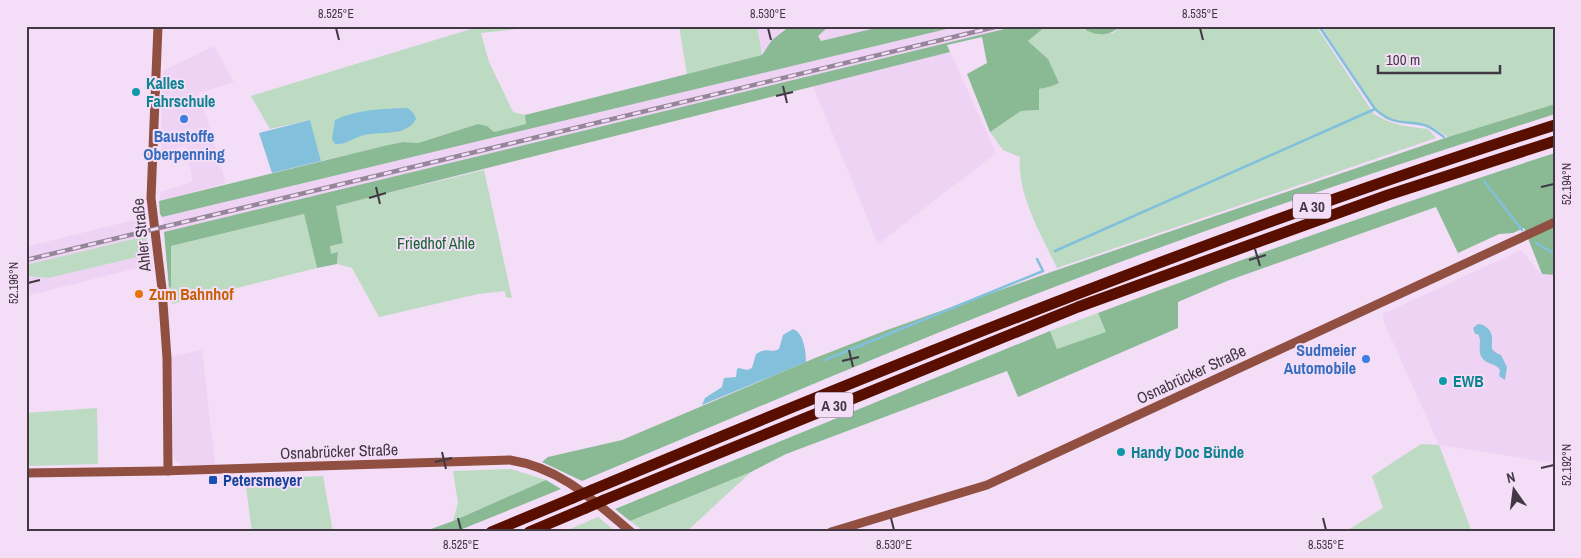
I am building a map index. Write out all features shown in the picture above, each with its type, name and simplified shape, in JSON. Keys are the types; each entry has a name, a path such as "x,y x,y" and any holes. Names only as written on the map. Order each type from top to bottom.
{"highway":[{"name":"A 30","path":"491,532 933,350 1072,295 1261,224 1555,125"},
{"name":"A 30","path":"529,532 1078,307 1378,198 1555,140"}],"main road":[{"name":"Ahler Straße","path":"158,26 151,198 162,289 167,358 168,471"},
{"name":"Osnabrücker Straße","path":"830,532 987,485 1555,222"},
{"name":"Osnabrücker Straße","path":"26,474 516,461 534,465 556,474 574,485 631,532"}],"shaded area":[{"path":"757,26 789,26 772,40 762,55"},
{"path":"829,26 884,26 821,41 817,36"},
{"path":"959,26 1017,26 164,232 162,217"},
{"name":"Baustoffe Oberpenning","path":"214,46 234,82 199,93 226,183 160,201 160,192 193,182 186,146 161,153 163,71"},
{"path":"950,52 996,153 878,244 813,86"},
{"path":"146,217 144,222 146,236 26,265 26,247"},
{"path":"1521,250 1541,274 1555,275 1555,311 1553,312 1555,321 1555,463 1439,445 1383,320 1383,314"},
{"path":"150,252 152,268 145,266 26,296 26,276 48,278 142,256"},
{"path":"202,350 215,465 183,465 176,461 173,454 172,356"}],"green space":[{"path":"481,26 546,26 481,33 489,62 513,112 525,115 527,124 494,132 487,126 478,124 418,143 403,142 321,161 310,120 270,129 251,96"},
{"path":"679,26 757,26 762,55 687,74"},
{"path":"790,26 829,26 818,36 821,41 884,26 959,26 162,217 160,214 159,201 384,146 403,142 418,143 478,124 487,126 494,132 526,124 525,115 762,55 772,40"},
{"path":"1017,26 1046,26 1028,41 1048,59 1059,83 1039,89 1039,110 1021,111 990,132 967,74 987,63 982,37 947,45 950,52 336,206 343,243 330,246 331,254 338,252 337,264 317,268 304,214 171,246 171,287 169,288 164,232"},
{"path":"1046,26 1080,26 1084,30 1113,33 1120,26 1316,26 1374,114 1400,125 1428,129 1436,138 1057,268 1037,228 1026,200 1022,186 1020,157 1003,150 990,132 1021,111 1038,110 1039,89 1049,87 1048,59 1028,41"},
{"path":"1080,26 1120,26 1105,34 1095,34"},
{"path":"1321,26 1555,26 1555,104 1448,137 1427,125 1394,120 1376,109"},
{"path":"1555,104 1555,114 1279,205 1048,290 847,370 582,481 542,462 548,457 622,440 815,358 887,330 1448,137"},
{"path":"1555,153 1555,275 1542,274 1524,228 1513,233 1499,234 1458,253 1436,207 1227,281 1178,302 1178,328 1018,397 1007,371 786,454 751,472 630,521 615,509 1050,331 1057,349 1106,332 1098,313 1325,230"},
{"name":"Friedhof Ahle","path":"484,170 512,298 506,297 505,291 478,294 379,317 352,268 337,264 338,253 331,254 329,246 343,242 335,206"},
{"path":"304,214 317,268 172,304 169,288 171,287 171,246"},
{"path":"146,236 150,252 142,256 48,278 26,276 26,265"},
{"path":"1098,313 1107,332 1057,349 1050,331"},
{"path":"97,408 98,464 26,466 26,413"},
{"path":"1421,444 1439,445 1472,532 1345,532 1383,508 1372,476"},
{"path":"511,469 546,480 453,521 458,503 453,471"},
{"path":"751,472 686,532 645,532 630,521"},
{"path":"323,476 333,532 252,532 245,479"},
{"path":"546,480 561,489 455,532 423,532 453,521"},
{"path":"598,517 616,532 563,532"}],"water":[{"path":"408,108 416,119 406,129 368,134 342,144 335,144 332,139 335,120 343,116 370,110"},
{"path":"310,120 321,161 272,173 259,133"},
{"path":"1478,324 1485,326 1491,332 1493,350 1501,355 1507,367 1505,380 1499,376 1500,370 1498,368 1485,361 1481,356 1480,340 1473,328"},
{"path":"793,329 800,334 802,339 806,362 702,405 705,398 722,387 724,378 736,377 737,369 739,368 747,370 752,368 756,354 766,350 773,351 779,349 783,335"}],"waterway":[{"path":"1319,26 1375,109 1388,118 1426,126 1444,137"},
{"path":"1055,251 1375,109"},
{"path":"1484,181 1522,230"},
{"path":"1536,243 1555,254"},
{"path":"825,360 1043,271 1037,259"}],"railway":[{"path":"26,260 999,26"}],"place":[{"name":"Kalles Fahrschule","path":"136,92"},
{"name":"Baustoffe Oberpenning","path":"184,119"},
{"name":"Zum Bahnhof","path":"139,294"},
{"name":"Sudmeier Automobile","path":"1366,359"},
{"name":"EWB","path":"1443,381"},
{"name":"Handy Doc Bünde","path":"1121,452"},
{"name":"Petersmeyer","path":"213,480"}]}
